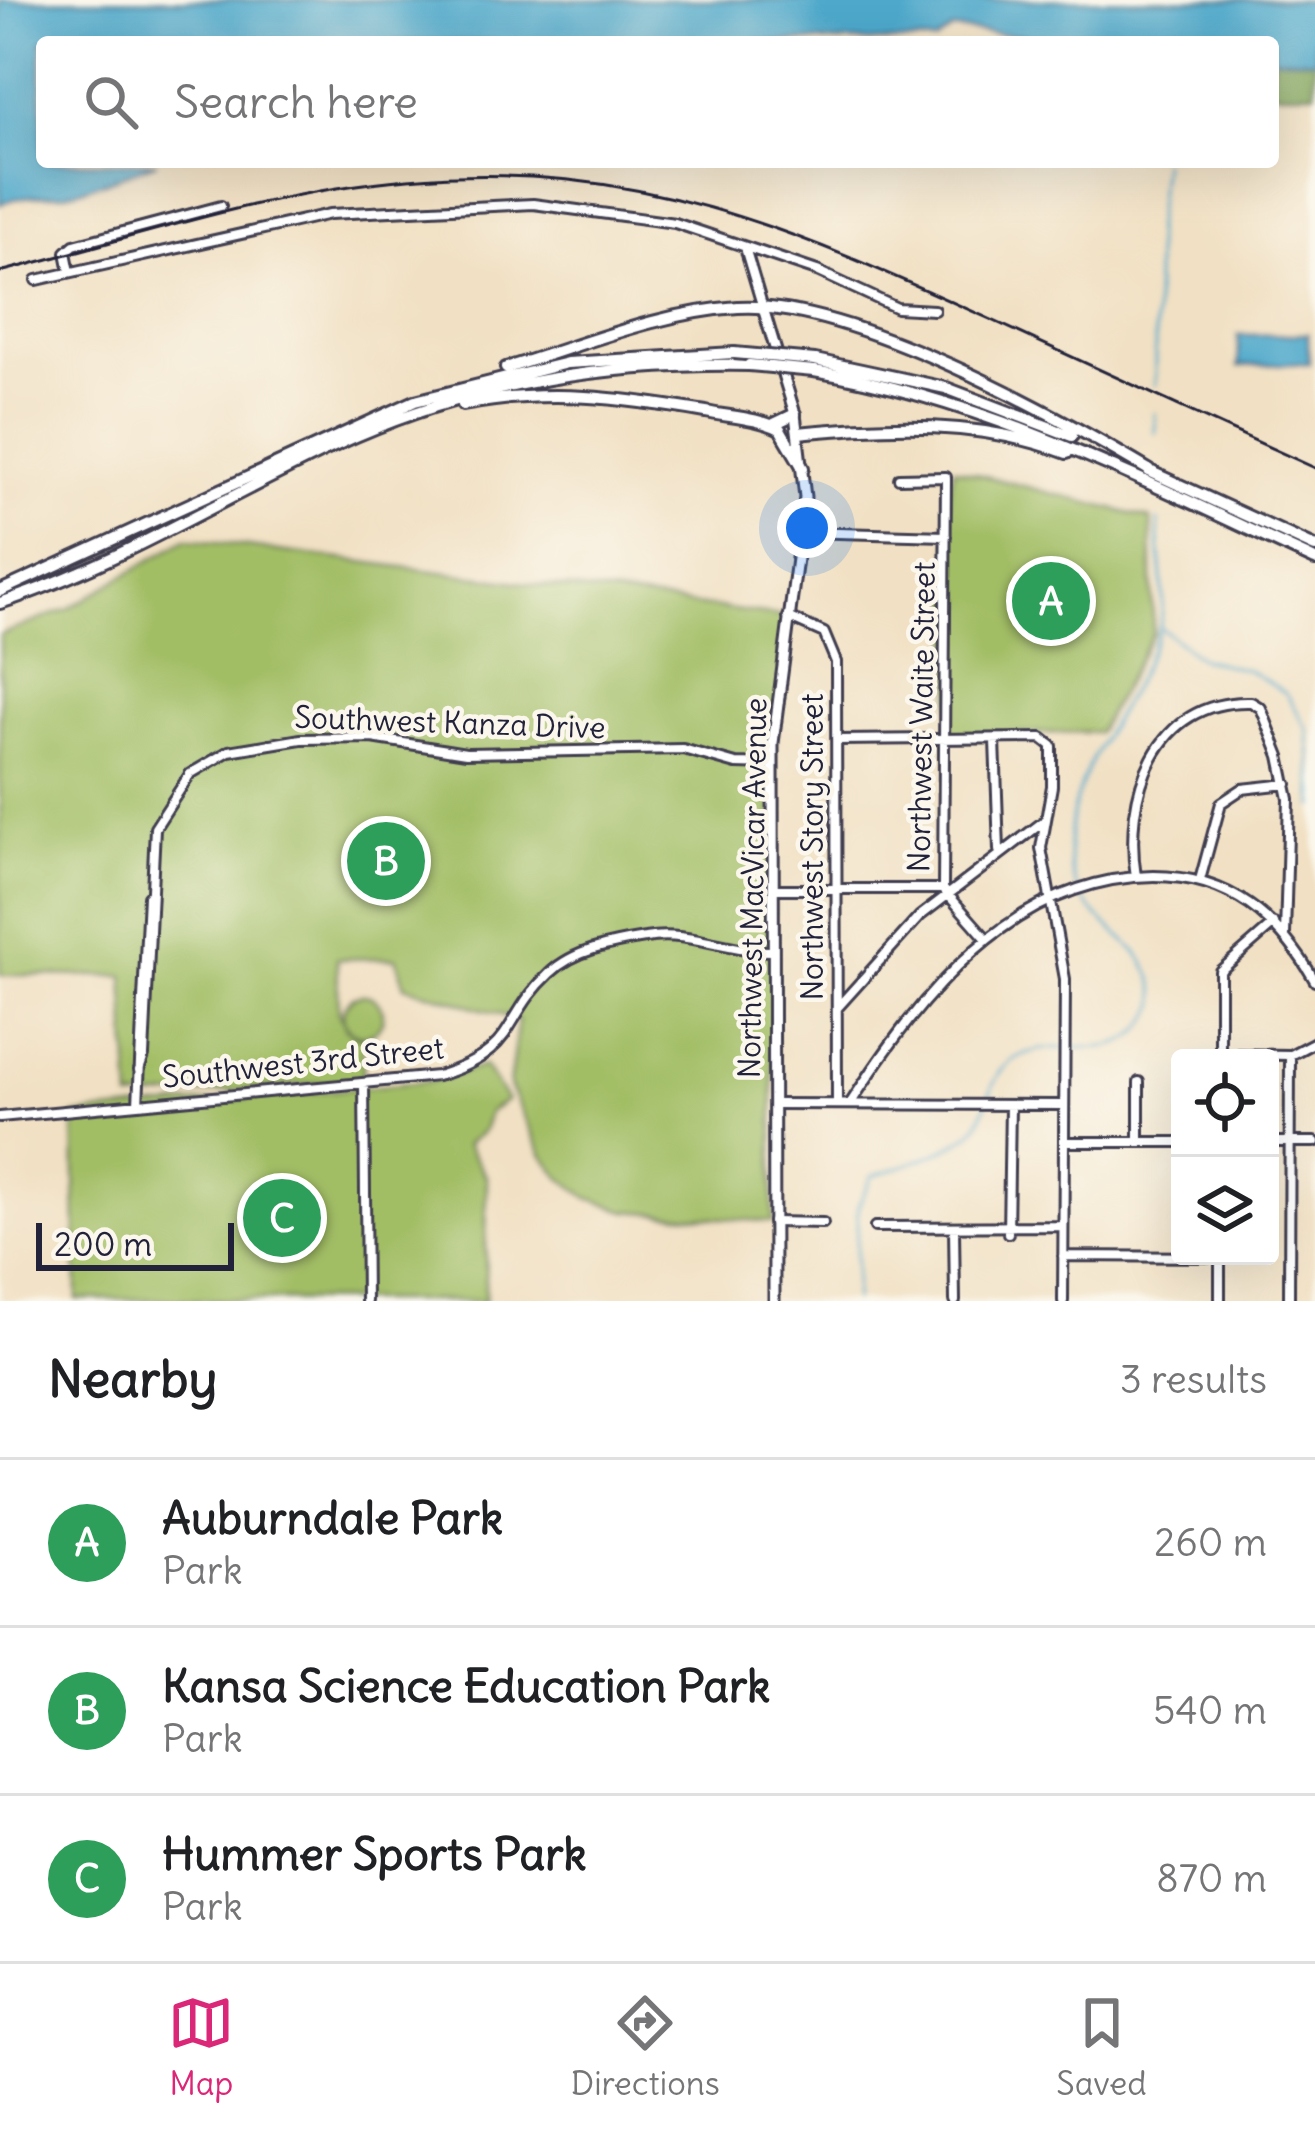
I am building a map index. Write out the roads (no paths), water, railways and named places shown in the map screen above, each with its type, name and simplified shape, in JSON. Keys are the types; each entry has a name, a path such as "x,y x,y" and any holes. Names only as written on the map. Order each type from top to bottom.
{"highway":[{"path":"0,591 342,430 443,392 687,315 763,308 857,328 915,349 1154,473"},
{"path":"443,392 600,358 734,353 908,377 985,400 1315,547"},
{"path":"0,603 395,420 487,391 568,374 650,366 815,366 982,411 1315,560"},
{"path":"395,420 500,398 562,394 625,398 771,424 788,436 803,468"},
{"path":"771,424 795,414"},
{"path":"798,434 890,426 968,429 1017,437 1121,471"}],"main road":[{"name":"Northwest MacVicar Avenue","path":"763,308 795,414 803,468 802,532 773,765 774,1301"}],"street":[{"path":"37,280 330,214 512,204 647,216 746,251 800,264 897,308 934,310"},
{"path":"70,272 66,253 74,244 221,206"},
{"name":"Northwest MacVicar Avenue","path":"746,251 763,308"},
{"name":"Northwest Waite Street","path":"899,478 946,477 946,890 987,939"},
{"path":"802,532 946,536"},
{"name":"Northwest Story Street","path":"788,617 819,628 831,642 838,740 837,1104"},
{"path":"1136,877 1134,805 1154,750 1190,717 1249,701 1261,708 1287,784 1285,935"},
{"name":"Southwest Kanza Drive","path":"138,1104 152,845 163,811 190,774 229,751 301,739 371,738 466,753 683,749 736,764 773,765"},
{"path":"994,739 999,852"},
{"path":"838,740 1049,742 1053,778 1042,861 1056,897 1063,957 1063,1301"},
{"path":"1200,880 1221,802 1241,789 1287,784"},
{"path":"836,1009 871,965 946,890 1045,821"},
{"path":"850,1104 917,1008 987,939 1056,897 1090,884 1136,877 1200,880 1240,896 1285,935 1314,978"},
{"path":"773,890 946,890"},
{"path":"1220,1049 1220,970 1274,924"},
{"name":"Southwest 3rd Street","path":"0,1117 437,1076 484,1057 504,1039 551,971 587,952 651,936 773,952"},
{"path":"1279,1055 1315,1042"},
{"path":"1289,1055 1289,1301"},
{"path":"1139,1082 1139,1142"},
{"path":"364,1083 366,1301"},
{"path":"774,1104 1064,1106"},
{"path":"1010,1106 1010,1230"},
{"path":"1064,1142 1171,1142"},
{"path":"1279,1142 1315,1142"},
{"path":"773,1222 823,1223"},
{"path":"875,1227 1010,1230 1063,1226"},
{"path":"954,1227 955,1301"},
{"path":"1063,1256 1171,1256"},
{"path":"1220,1265 1220,1301"}],"water":[{"path":"0,0 1315,0 1315,60 1279,57 1279,36 1025,36 952,30 944,36 36,36 36,168 141,168 78,190 0,204"},
{"path":"1308,334 1309,363 1239,366 1238,335"}],"waterway":[{"path":"1155,385 1155,226 1161,168"},
{"path":"1155,413 1155,433"},
{"path":"854,1301 858,1206 872,1176 930,1156 971,1133 995,1081 1013,1060 1053,1048 1111,1046 1144,1026 1157,1004 1142,959 1081,896 1072,873 1069,843 1080,787 1158,632 1163,592 1158,521"},
{"path":"1162,629 1201,659 1248,670 1286,693 1308,729 1315,806"}],"railway":[{"path":"0,272 202,217 356,185 490,176 567,180 640,191 779,230 919,287 1315,468"}],"place":[{"name":"Auburndale Park","path":"1051,601"},
{"name":"Kansa Science Education Park","path":"386,861"},
{"name":"Hummer Sports Park","path":"282,1218"}]}
